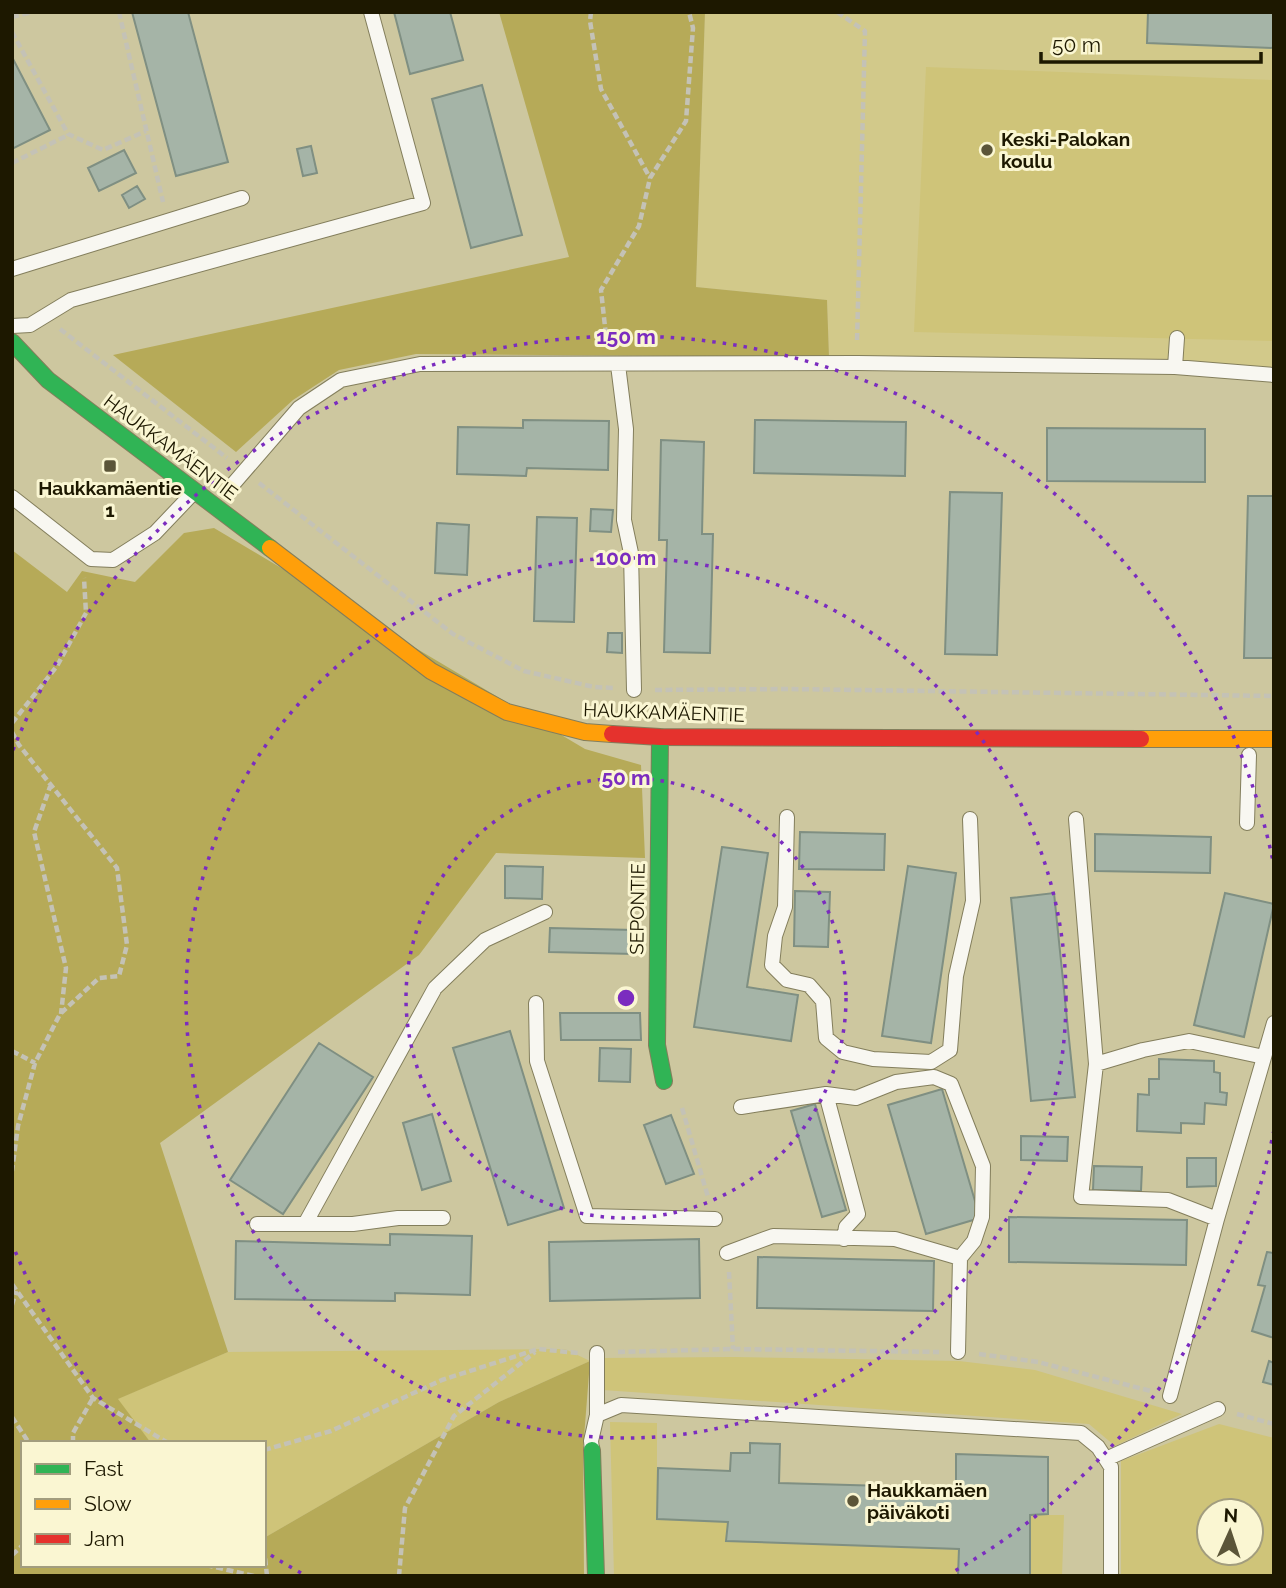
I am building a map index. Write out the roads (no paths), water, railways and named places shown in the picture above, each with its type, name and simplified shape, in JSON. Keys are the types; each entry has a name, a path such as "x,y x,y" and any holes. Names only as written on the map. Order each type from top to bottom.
{"street":[{"name":"HAUKKAMÄENTIE","path":"12,342 48,380 431,671 507,712 585,732 660,737 1274,738"},
{"name":"SEPONTIE","path":"660,737 657,1045 664,1081"},
{"path":"592,1450 596,1576"}],"lane":[{"path":"12,326 30,325 71,300 423,203 371,12"},
{"path":"12,269 242,198"},
{"path":"1175,367 1177,338"},
{"path":"228,490 299,408 341,380 420,364 857,363 1175,367 1274,375"},
{"path":"613,365 626,429 624,520 631,553 634,690"},
{"path":"12,497 87,556 113,560 155,533 195,491"},
{"path":"1247,824 1249,755"},
{"path":"787,817 785,907 775,936 772,965 787,980 809,985 823,1001 826,1038 843,1052 873,1059 931,1062 950,1050 956,976 973,901 970,819"},
{"path":"1076,819 1096,1064 1081,1197 1168,1200 1217,1219"},
{"path":"305,1224 435,988 485,940 545,912"},
{"path":"536,1003 537,1060 587,1216 715,1219"},
{"path":"1170,1396 1217,1219 1274,1023"},
{"path":"1096,1064 1143,1050 1189,1041 1264,1057"},
{"path":"741,1107 826,1094 856,1098 896,1082 934,1077 951,1084 983,1166 982,1217 974,1241 960,1258 958,1352"},
{"path":"826,1094 858,1214 846,1227 845,1239"},
{"path":"257,1224 353,1224 398,1218 443,1218"},
{"path":"727,1253 773,1236 895,1238 960,1258"},
{"path":"592,1450 597,1415 597,1353"},
{"path":"597,1415 621,1405 644,1405 1081,1433 1098,1447 1111,1467 1111,1576"},
{"path":"1106,1458 1218,1409"}],"place":[{"name":"Keski-Palokan koulu","path":"987,150"},
{"name":"Haukkamäentie 1","path":"110,466"},
{"name":"Haukkamäen päiväkoti","path":"853,1501"}]}
